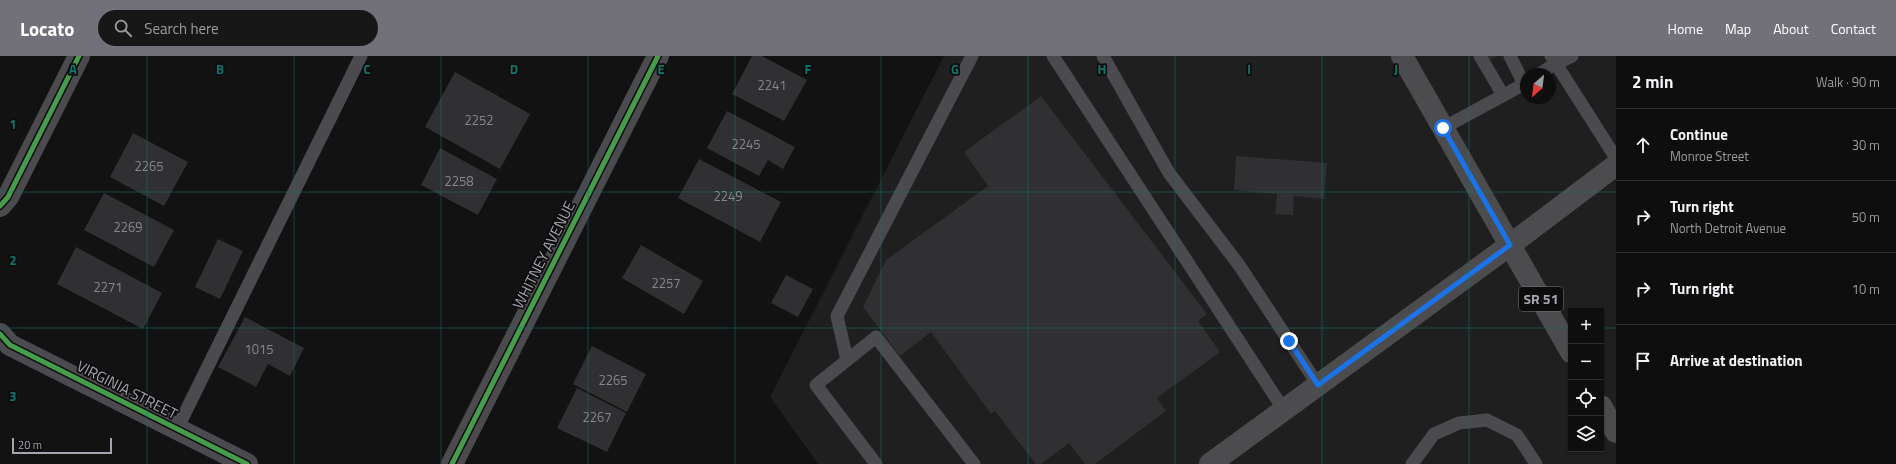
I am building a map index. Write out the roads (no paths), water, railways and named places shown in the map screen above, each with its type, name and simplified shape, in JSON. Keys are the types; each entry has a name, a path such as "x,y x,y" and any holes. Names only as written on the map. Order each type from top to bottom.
{"main road":[{"name":"SR 51","path":"1402,56 1568,347"},
{"path":"1210,464 1510,245 1616,165"},
{"path":"1604,411 1616,432"}],"street":[{"path":"0,206 8,197 79,56"},
{"name":"WHITNEY AVENUE","path":"452,464 658,56"},
{"name":"VIRGINIA STREET","path":"0,334 10,345 247,464"}],"lane":[{"path":"177,428 361,56"},
{"path":"847,360 837,316 972,56"},
{"path":"1053,56 1284,410"},
{"path":"1103,56 1169,173 1239,264 1318,385"},
{"path":"1480,56 1503,95"},
{"path":"1510,56 1520,74"},
{"path":"1545,68 1553,60 1572,56"},
{"path":"1553,60 1616,158"},
{"path":"1443,128 1520,86"},
{"path":"876,464 816,385 876,337 974,464"},
{"path":"1412,464 1434,434 1459,423 1487,420 1517,435 1536,464"}]}
